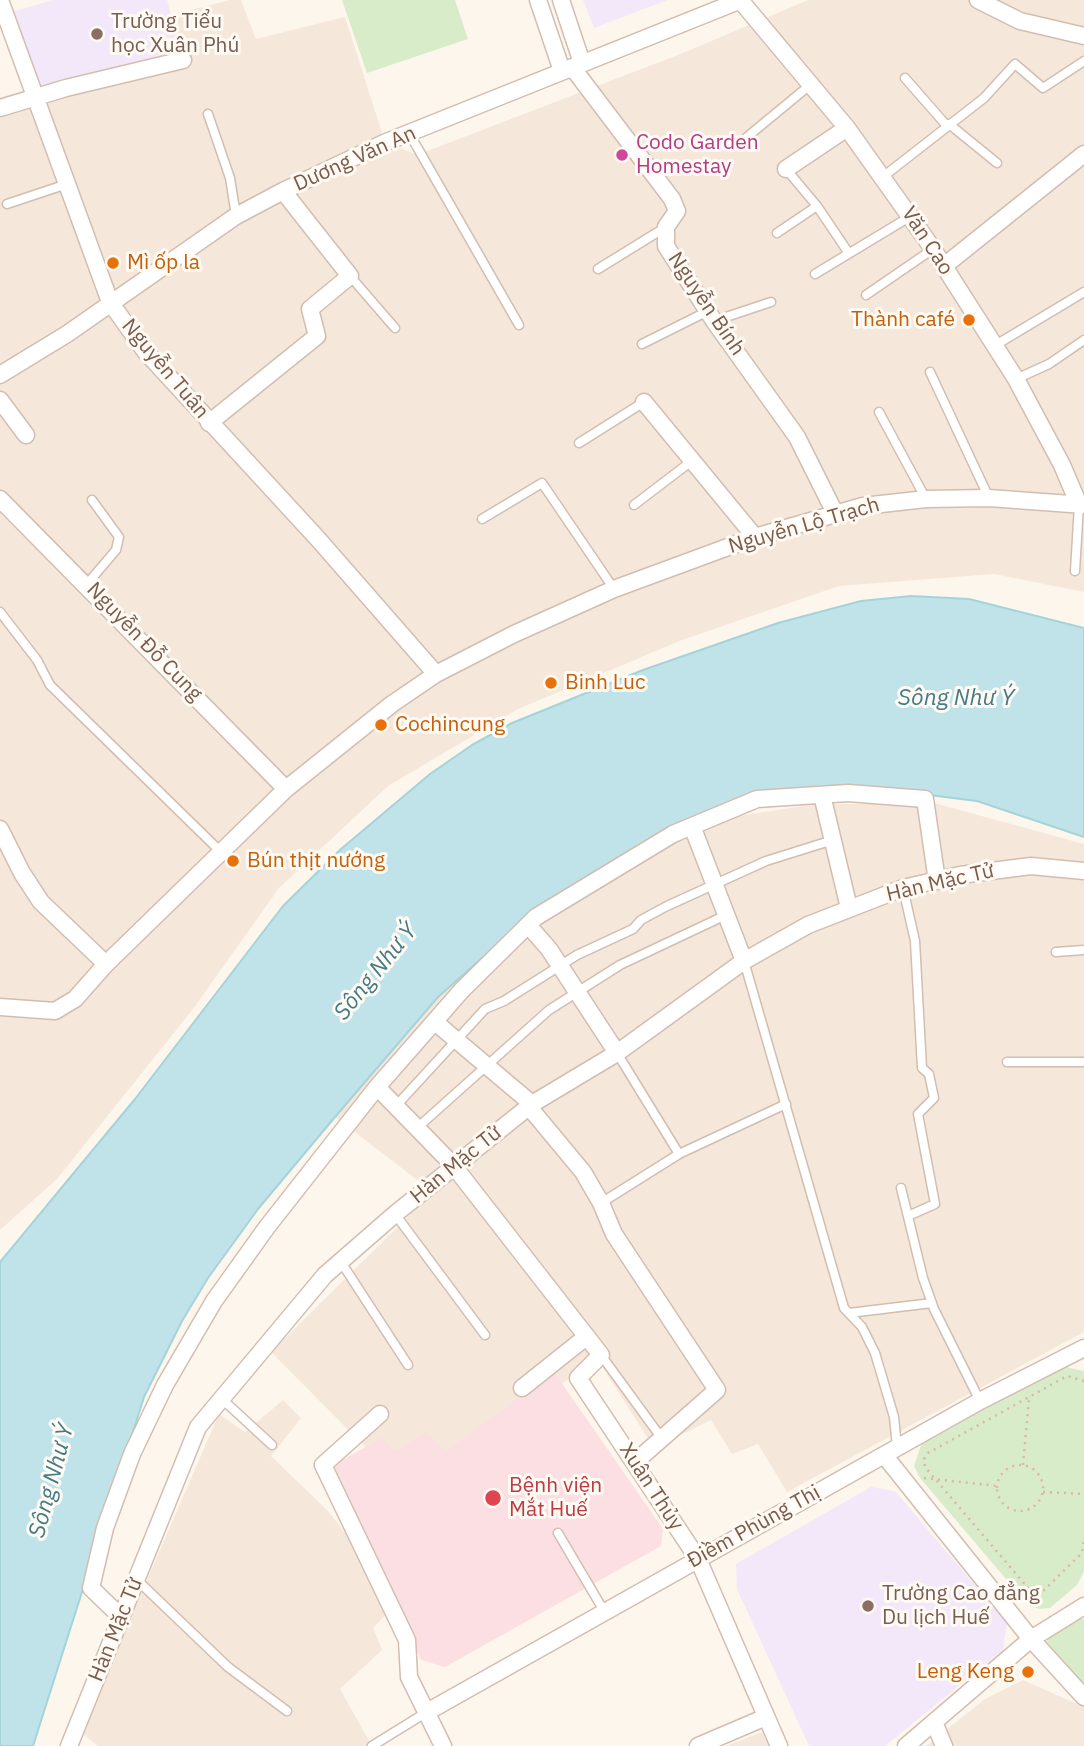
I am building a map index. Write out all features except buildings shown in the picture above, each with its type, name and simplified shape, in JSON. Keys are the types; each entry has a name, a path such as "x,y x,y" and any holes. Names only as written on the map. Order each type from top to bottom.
{"street":[{"name":"Nguyễn Tuân","path":"0,0 110,302 145,351 318,539 436,674"},
{"path":"538,0 572,67"},
{"path":"561,0 572,67"},
{"name":"Dương Văn An","path":"2,370 110,302 236,216 283,191 409,133 572,67 711,6 741,0"},
{"name":"Văn Cao","path":"741,0 884,176 1016,379 1082,505"},
{"path":"978,0 1020,21 1084,36"},
{"path":"0,108 183,60"},
{"name":"Nguyễn Bính","path":"572,67 671,199 677,211 666,227 666,246 711,316 797,437 835,513"},
{"path":"786,169 847,128"},
{"path":"944,265 1084,154"},
{"path":"209,423 317,336 310,309 350,276 283,191"},
{"path":"0,400 26,435"},
{"path":"644,402 755,537"},
{"name":"Nguyễn Lộ Trạch","path":"0,1007 55,1011 75,999 106,964 286,789 392,704 436,674 614,589 755,537 835,513 890,502 989,498 1082,505"},
{"name":"Nguyễn Đỗ Cung","path":"0,499 88,584 286,789"},
{"path":"121,1617 91,1588 105,1528 138,1442 165,1385 214,1301 267,1227 377,1087 528,925 605,875 692,827 757,799 848,793 925,799 937,881"},
{"path":"822,794 849,908"},
{"path":"692,827 744,961"},
{"path":"0,829 22,873 41,902 106,964"},
{"name":"Hàn Mặc Tử","path":"69,1746 198,1427 325,1275 395,1214 530,1106 617,1053 744,961 808,925 903,888 937,881 1031,866 1084,872"},
{"path":"528,925 559,965 617,1053"},
{"path":"435,1022 530,1106 583,1172 601,1203 614,1234 717,1390 635,1462"},
{"path":"377,1087 453,1165 601,1355"},
{"path":"522,1388 586,1337"},
{"name":"Điềm Phùng Thị","path":"426,1712 980,1401 1084,1348"},
{"name":"Xuân Thủy","path":"601,1355 578,1378 698,1559 779,1746"},
{"path":"380,1414 323,1465 407,1640 409,1677 443,1746"},
{"path":"890,1451 901,1476 1031,1639 1084,1697"},
{"path":"906,1746 1031,1639 1084,1606"},
{"path":"698,1746 766,1717"},
{"path":"933,1722 944,1746"}],"lane":[{"path":"884,176 984,97 1015,64 1043,88 1084,61"},
{"path":"905,78 948,125 997,163"},
{"path":"747,137 810,85"},
{"path":"208,114 230,178 236,216"},
{"path":"409,133 519,326"},
{"path":"786,169 817,206 848,252"},
{"path":"8,204 67,184"},
{"path":"777,233 817,206"},
{"path":"814,274 911,216"},
{"path":"598,269 666,227"},
{"path":"866,295 933,249"},
{"path":"350,276 395,328"},
{"path":"994,346 1084,292"},
{"path":"642,344 711,316 771,302"},
{"path":"1016,379 1049,364 1084,340"},
{"path":"930,372 989,498"},
{"path":"579,443 644,402"},
{"path":"879,412 926,499"},
{"path":"634,505 693,460"},
{"path":"482,519 542,483 614,589"},
{"path":"88,584 116,550 119,537 92,500"},
{"path":"1075,571 1082,505"},
{"path":"0,612 37,660 50,685 220,851"},
{"path":"395,1107 485,1009 504,1001 559,965 632,929 641,919 766,861 833,840"},
{"path":"903,888 915,941 922,1068 929,1074 934,1098 918,1114 935,1204 908,1216"},
{"path":"417,1128 549,1010 620,965 726,915"},
{"path":"1056,952 1084,950"},
{"path":"744,961 844,1308 862,1327 875,1353 894,1418 890,1451"},
{"path":"617,1053 679,1154"},
{"path":"1007,1062 1084,1062"},
{"path":"601,1203 679,1154 786,1104"},
{"path":"901,1188 932,1303 980,1401"},
{"path":"395,1214 485,1335"},
{"path":"341,1262 408,1365"},
{"path":"849,1313 932,1303"},
{"path":"601,1355 663,1440"},
{"path":"222,1399 272,1445"},
{"path":"558,1532 604,1611"},
{"path":"136,1579 228,1667 286,1711"},
{"path":"372,1746 426,1712"}],"path":[{"path":"1023,1465 1032,1373"},
{"path":"1084,1381 1068,1376 928,1453 924,1459 925,1467 1034,1595 1039,1595 1082,1553 1084,1538"},
{"path":"1023,1465 1041,1477 1043,1492 1036,1505 1021,1511 1014,1510 1001,1501 997,1486 1008,1468 1023,1465"},
{"path":"901,1476 997,1486"},
{"path":"1043,1492 1084,1494"}],"shaded area":[{"name":"Trường Tiểu học Xuân Phú","path":"52,0 167,0 181,52 36,93 12,12"},
{"path":"230,0 241,0 256,39 345,17 385,142 417,155 683,53 808,0 1084,0 1084,592 994,574 839,586 682,640 518,709 388,786 279,888 193,1009 57,1179 0,1230 0,109 171,15"},
{"path":"583,0 667,0 594,28"},
{"path":"816,804 938,804 1084,844 1084,1332 787,1492 758,1444 732,1454 711,1420 654,1448 598,1360 405,1487 271,1352 433,1192 335,1117 438,997 481,959 530,922 675,826"},
{"name":"Bệnh viện Mắt Huế","path":"554,1372 663,1529 661,1546 445,1667 421,1660 330,1467 382,1438 395,1452 426,1432 445,1452"},
{"path":"283,1400 301,1418 271,1456 329,1512 390,1592 389,1611 373,1628 382,1650 340,1689 372,1746 98,1746 81,1732 219,1414 245,1432"},
{"name":"Trường Cao đẳng Du lịch Huế","path":"871,1487 895,1491 1007,1623 1003,1650 885,1746 809,1746 737,1589 736,1564"},
{"path":"1023,1680 1084,1707 1084,1746 926,1746 985,1699"},
{"path":"762,1732 769,1746 726,1746"}],"green space":[{"path":"342,0 455,0 468,39 367,73"},
{"path":"1061,1366 1084,1371 1084,1571 1077,1585 1050,1608 1040,1609 1029,1606 920,1478 914,1466 921,1445"},
{"path":"1082,1619 1084,1686 1045,1646 1050,1635 1068,1622"}],"water":[{"name":"Sông Như Ý","path":"911,596 969,599 1084,628 1084,837 977,801 897,791 738,806 530,922 481,959 438,997 335,1117 258,1209 208,1278 182,1321 144,1397 33,1746 0,1746 0,1262 135,1099 283,906 341,849 430,774 472,745 512,723 643,670 778,623 861,601"}],"place":[{"name":"Trường Tiểu học Xuân Phú","path":"97,34"},
{"name":"Codo Garden Homestay","path":"622,155"},
{"name":"Mì ốp la","path":"113,263"},
{"name":"Thành café","path":"969,320"},
{"name":"Binh Luc","path":"551,683"},
{"name":"Cochincung","path":"381,725"},
{"name":"Bún thịt nướng","path":"233,861"},
{"name":"Bệnh viện Mắt Huế","path":"493,1498"},
{"name":"Trường Cao đẳng Du lịch Huế","path":"868,1606"},
{"name":"Leng Keng","path":"1028,1672"}]}
